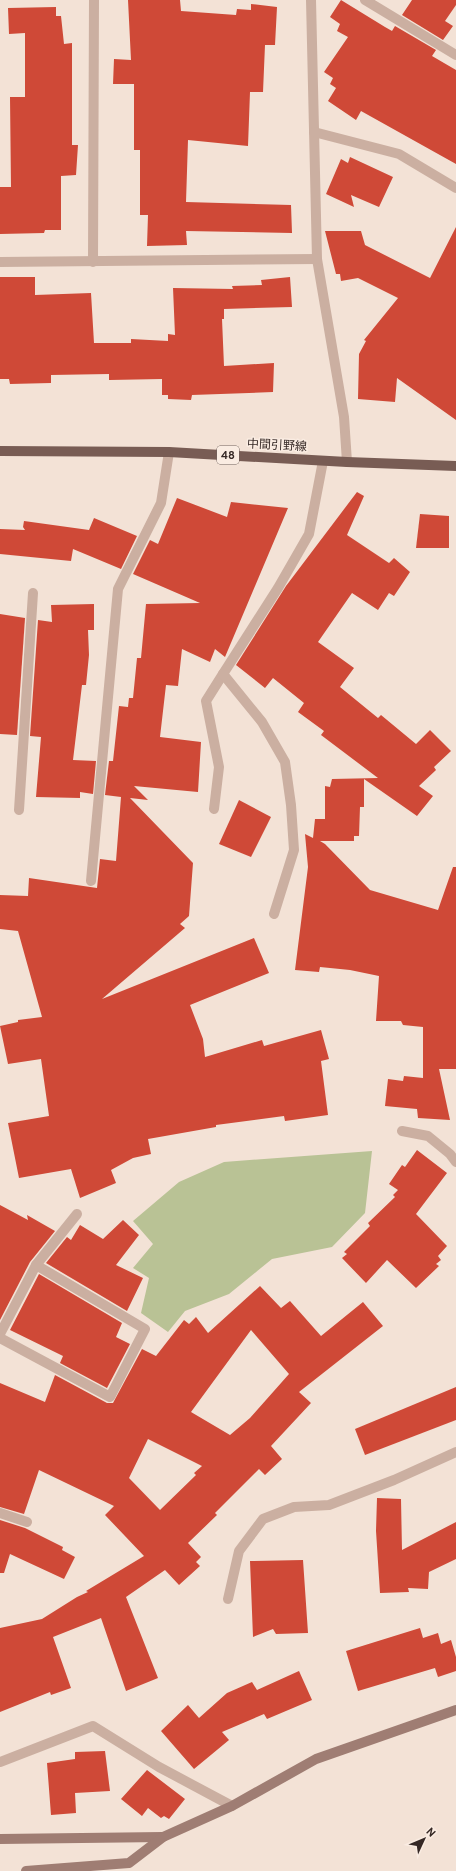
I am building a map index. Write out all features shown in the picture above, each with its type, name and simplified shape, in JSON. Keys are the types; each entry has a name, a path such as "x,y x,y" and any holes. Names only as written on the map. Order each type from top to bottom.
{"main road":[{"name":"中間引野線","path":"0,450 169,452 323,461 456,466"}],"street":[{"path":"93,262 94,0"},
{"path":"311,0 317,260 344,417 347,462"},
{"path":"365,0 456,55"},
{"path":"314,132 399,154 456,188"},
{"path":"0,262 317,260"},
{"path":"91,881 118,589 161,503 169,452"},
{"path":"214,809 219,767 206,701 278,588 309,534 323,461"},
{"path":"19,810 33,593"},
{"path":"223,674 262,722 285,762 291,805 294,850 274,914"},
{"path":"402,1131 428,1136 450,1154 456,1162"},
{"path":"0,1334 36,1265 78,1214"},
{"path":"0,1338 110,1397 145,1329 36,1265"},
{"path":"228,1599 239,1551 263,1519 294,1507 329,1505 394,1480 456,1452"},
{"path":"0,1513 27,1522"},
{"path":"26,1871 129,1863 163,1837 232,1806 316,1760 456,1710"},
{"path":"0,1762 93,1726 159,1767 232,1806"},
{"path":"0,1838 163,1837"}],"green space":[{"path":"372,1151 365,1213 332,1247 272,1259 229,1294 185,1311 168,1332 141,1313 149,1278 133,1268 153,1244 133,1221 179,1182 224,1162"}],"building":[{"path":"128,0 180,0 181,11 236,15 237,9 251,10 251,4 277,7 275,45 265,45 263,92 250,92 248,146 188,140 186,202 291,205 292,233 186,231 187,245 147,246 148,215 140,215 140,150 134,150 134,84 113,84 114,59 131,60"},
{"path":"341,0 392,31 395,26 436,50 432,56 456,70 456,164 361,111 356,120 328,101 336,88 330,84 333,78 324,72 348,37 337,31 340,24 330,17"},
{"path":"412,0 456,0 456,5 445,21 453,26 443,40 402,15"},
{"path":"56,7 56,16 61,16 64,44 72,43 72,145 78,145 76,175 61,176 61,230 45,230 44,233 0,234 0,187 11,187 10,97 25,97 25,33 9,34 8,8"},
{"path":"350,157 393,177 379,207 351,195 354,207 326,194 341,159 348,163"},
{"path":"456,227 456,420 397,378 395,402 358,399 359,354 366,341 364,340 398,298 358,278 341,281 340,274 336,274 325,231 361,231 365,245 430,278"},
{"path":"0,277 35,277 35,295 91,293 94,343 131,343 131,339 168,341 168,334 175,335 173,288 233,289 232,286 262,285 261,280 290,277 292,307 224,309 224,319 222,319 224,366 274,363 273,392 192,395 191,400 168,399 168,395 162,395 162,379 109,380 109,374 51,375 51,383 10,384 9,379 0,379"},
{"path":"357,492 364,496 347,535 389,563 394,558 410,572 394,596 389,593 378,610 352,593 318,642 354,668 340,687 378,718 381,715 416,744 430,730 451,751 434,767 436,770 419,786 433,796 417,816 364,779 364,807 360,807 359,836 354,836 354,841 320,841 325,844 370,890 438,910 453,867 456,867 456,1069 439,1069 450,1120 418,1118 417,1109 385,1106 388,1079 403,1081 404,1076 423,1078 423,1027 403,1025 401,1021 376,1021 379,976 350,970 320,967 319,972 295,970 308,867 305,834 313,838 315,819 325,819 325,786 330,787 332,779 378,778 321,735 324,731 298,712 304,703 273,678 265,688 236,665 286,586"},
{"path":"177,498 227,517 231,502 288,508 225,657 215,649 210,662 182,649 178,686 166,685 160,737 201,742 198,792 134,786 148,800 130,798 193,863 189,916 180,924 185,928 102,999 254,938 269,973 190,1005 203,1039 205,1057 262,1040 264,1046 321,1030 329,1059 321,1061 328,1115 285,1121 284,1116 216,1125 216,1127 148,1139 151,1154 133,1158 111,1170 116,1183 80,1198 71,1169 19,1178 8,1123 49,1116 41,1059 8,1064 0,1026 18,1022 18,1020 42,1017 18,931 0,929 0,895 28,896 29,878 97,888 100,859 116,861 121,797 105,795 109,761 113,761 119,706 128,707 129,698 133,698 137,658 141,658 146,604 200,603 133,574 150,540 158,544"},
{"path":"420,514 449,516 449,548 416,548"},
{"path":"94,518 137,536 121,569 73,549 71,561 0,554 0,529 25,530 23,527 24,521 89,530"},
{"path":"94,604 94,630 88,630 89,655 86,685 82,685 73,760 96,761 93,794 80,792 80,798 36,797 41,737 30,736 38,620 52,622 51,605"},
{"path":"0,614 25,618 17,735 0,734"},
{"path":"239,800 271,817 251,857 219,844"},
{"path":"417,1150 447,1173 416,1214 447,1246 438,1256 441,1260 436,1264 439,1266 416,1288 387,1260 366,1283 342,1258 347,1254 344,1252 370,1226 368,1223 395,1197 393,1195 398,1190 389,1184 402,1165 405,1167"},
{"path":"0,1205 28,1220 27,1215 55,1231 30,1262 0,1320"},
{"path":"123,1220 139,1235 116,1265 143,1278 127,1311 46,1263 67,1237 71,1240 80,1225 103,1239"},
{"path":"39,1274 122,1323 116,1337 130,1344 107,1388 60,1363 63,1356 10,1330"},
{"path":"260,1286 281,1308 290,1301 321,1336 363,1302 383,1326 299,1392 311,1403 271,1446 282,1459 265,1475 259,1469 215,1513 217,1515 188,1543 201,1557 196,1562 200,1566 179,1585 165,1570 126,1597 158,1678 126,1691 101,1618 53,1637 71,1688 51,1695 50,1692 0,1712 0,1628 42,1619 77,1597 88,1592 86,1591 144,1556 105,1515 114,1506 39,1470 24,1514 0,1507 0,1383 45,1402 55,1375 107,1403 113,1403 142,1349 156,1356 184,1320 189,1324 196,1317 208,1333","holes":["251,1330 289,1374 250,1418 230,1435 191,1412","148,1439 202,1466 194,1473 196,1475 160,1510 129,1478"]},
{"path":"456,1387 456,1420 365,1455 355,1429"},
{"path":"377,1498 401,1499 402,1550 456,1522 456,1559 429,1572 428,1589 408,1588 409,1592 380,1593 376,1531"},
{"path":"0,1520 25,1528 63,1547 62,1550 75,1557 64,1579 10,1554 4,1573 0,1573"},
{"path":"303,1560 308,1633 276,1634 273,1629 253,1637 250,1561"},
{"path":"420,1628 423,1638 438,1633 441,1644 451,1640 456,1657 456,1671 438,1677 435,1668 358,1691 346,1651"},
{"path":"299,1671 312,1700 267,1719 264,1714 222,1732 229,1740 194,1769 161,1731 188,1705 199,1718 227,1693 252,1682 257,1690"},
{"path":"105,1751 110,1791 75,1793 76,1813 51,1815 47,1763 75,1759 75,1752"},
{"path":"147,1770 185,1799 169,1819 164,1816 161,1818 148,1808 142,1816 121,1799"}]}
